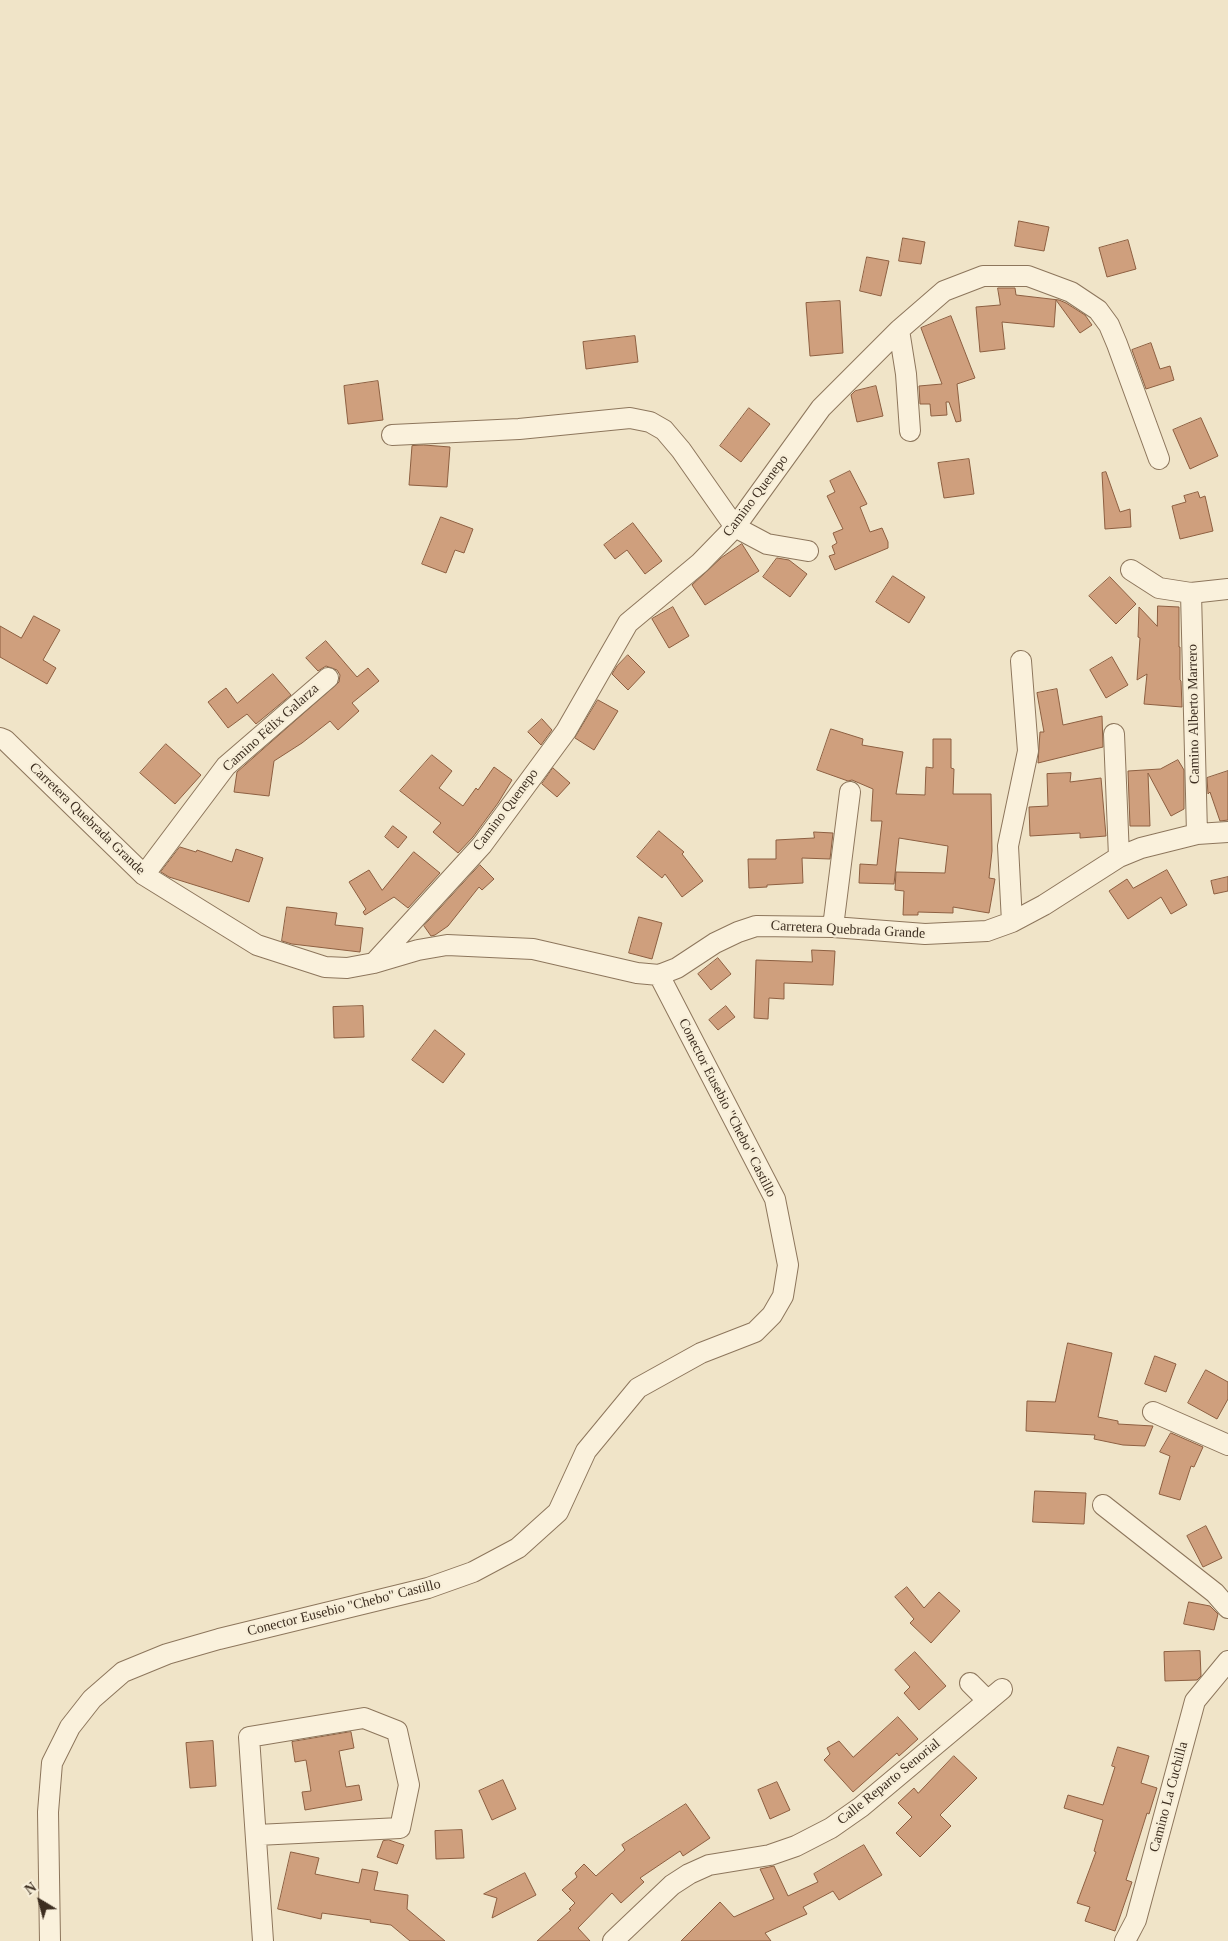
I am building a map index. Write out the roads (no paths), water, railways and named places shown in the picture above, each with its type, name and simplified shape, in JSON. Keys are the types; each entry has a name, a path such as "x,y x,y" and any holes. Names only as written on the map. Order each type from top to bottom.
{"street":[{"name":"Camino Quenepo","path":"374,963 482,845 566,731 628,623 700,563 735,528 821,408 899,330 944,291 983,276 1028,276 1071,292 1098,310 1109,325 1159,459"},
{"path":"899,330 906,374 910,431"},
{"path":"392,435 519,429 630,418 650,422 664,430 682,450 735,528 767,544 808,551"},
{"path":"1130,570 1159,588 1191,593 1228,589"},
{"name":"Camino Alberto Marrero","path":"1191,593 1197,834"},
{"path":"1012,922 1008,846 1028,751 1021,661"},
{"name":"Camino Félix Galarza","path":"144,875 226,766 328,678"},
{"path":"1114,734 1119,857"},
{"name":"Carretera Quebrada Grande","path":"0,738 5,740 144,875 257,944 325,967 346,968 374,963 418,950 447,945 533,949 637,973 659,975 678,968 715,944 738,932 756,926 832,927 925,934 986,931 1012,922 1044,906 1119,857 1141,848 1197,834 1228,832"},
{"path":"832,927 850,792"},
{"name":"Conector Eusebio \"Chebo\" Castillo","path":"50,1941 48,1812 52,1763 70,1727 92,1699 123,1672 167,1654 219,1639 428,1588 473,1572 518,1548 558,1512 586,1451 638,1388 702,1353 755,1332 772,1315 783,1296 788,1265 775,1199 659,975"},
{"path":"1153,1412 1228,1445"},
{"path":"1103,1505 1216,1593 1228,1608"},
{"name":"Camino La Cuchilla","path":"1124,1941 1136,1920 1195,1701 1228,1661"},
{"name":"Calle Reparto Senorial","path":"614,1941 672,1885 689,1874 709,1865 770,1854 796,1846 831,1828 861,1807 995,1695 970,1683"},
{"path":"257,1835 400,1828 409,1785 397,1731 364,1718 249,1737 263,1941"}]}
